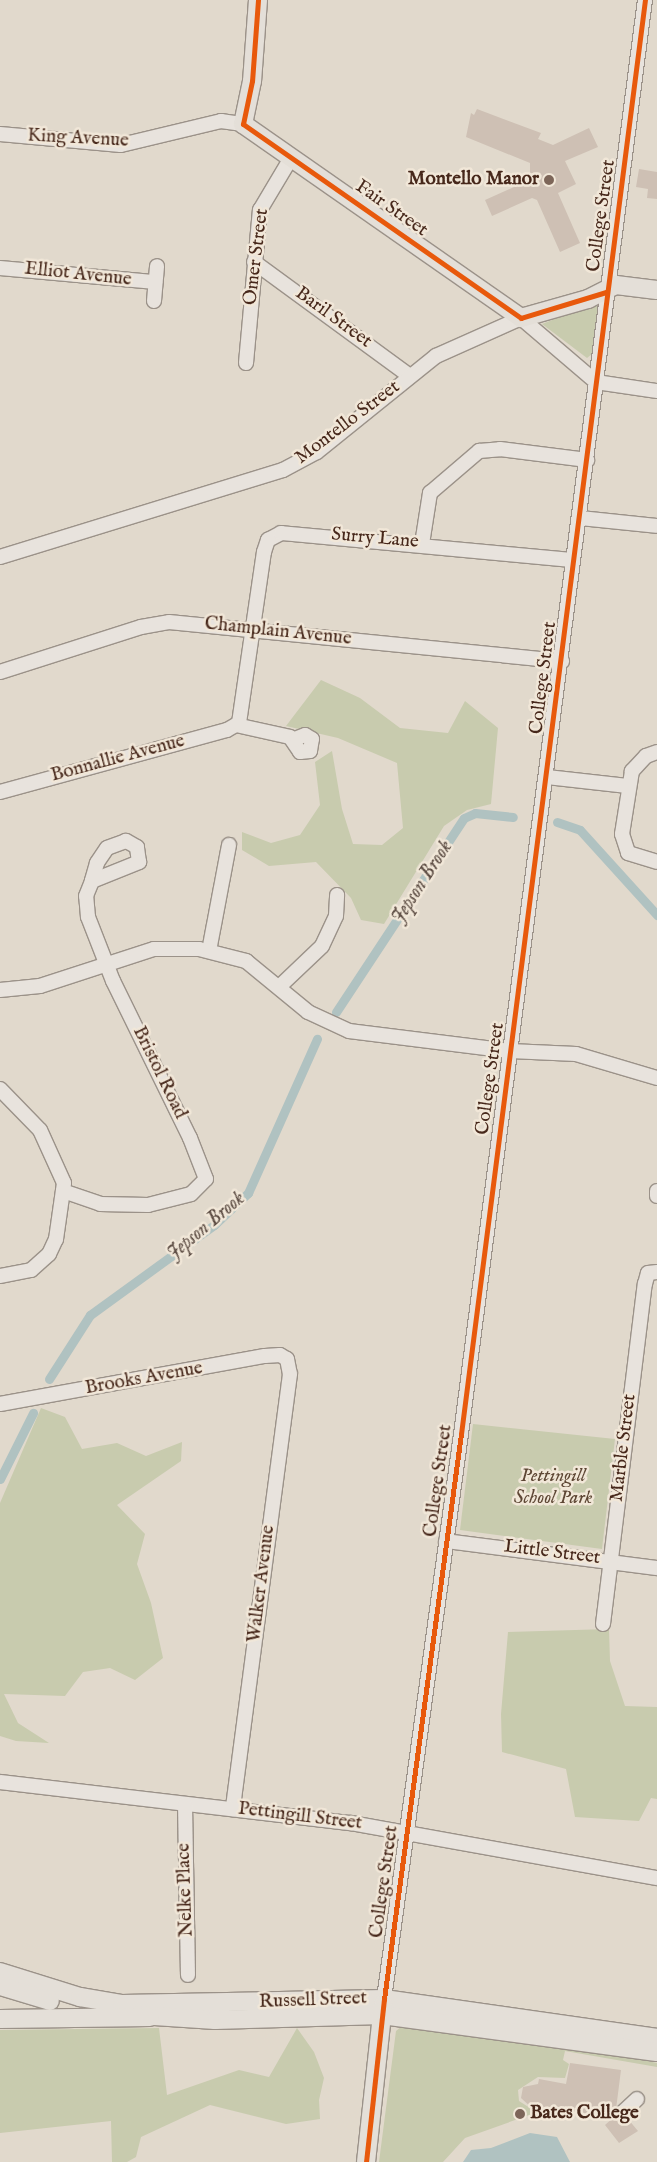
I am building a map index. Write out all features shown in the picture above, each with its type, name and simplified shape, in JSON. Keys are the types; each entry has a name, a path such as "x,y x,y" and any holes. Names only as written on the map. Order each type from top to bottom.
{"main road":[{"path":"243,124 252,81 258,0"},
{"name":"Fair Street","path":"243,124 521,318"},
{"name":"Montello Street","path":"521,318 606,292 616,285 657,290"},
{"name":"Russell Street","path":"2,1976 80,1997 145,2006 383,2007 657,2038"},
{"name":"Russell Street","path":"2,1976 68,2006 160,2018 383,2007 657,2052"},
{"name":"College Street","path":"366,2162 383,2007"},
{"path":"0,2019 160,2018"}],"street":[{"name":"College Street","path":"383,2007 408,1831 547,777 606,292 645,0"},
{"name":"King Avenue","path":"0,134 121,145 221,120 243,124"},
{"name":"Omer Street","path":"246,364 260,210 291,158"},
{"name":"Baril Street","path":"254,262 410,376"},
{"path":"154,301 157,266"},
{"name":"Elliot Avenue","path":"0,268 155,282"},
{"name":"Montello Street","path":"0,557 283,470 317,452 410,376 464,341 521,318"},
{"name":"Fair Street","path":"521,318 596,382"},
{"path":"596,382 657,391"},
{"path":"422,544 430,493 478,451 500,449 587,460"},
{"path":"580,518 657,526"},
{"name":"Surry Lane","path":"254,630 264,552 272,536 290,532 574,560"},
{"name":"Champlain Avenue","path":"0,672 158,624 254,630 562,661"},
{"path":"254,630 243,711 236,726 293,739 302,753 312,749 309,736 297,738"},
{"name":"Bonnallie Avenue","path":"0,792 236,726"},
{"path":"657,752 639,762 628,786 624,844 637,859 657,862"},
{"path":"547,777 628,786"},
{"path":"210,951 229,845"},
{"name":"Bristol Road","path":"63,1191 100,1204 148,1205 191,1194 204,1185 205,1173 190,1138 105,963 86,910 92,881"},
{"path":"279,987 322,946 336,916 337,895"},
{"path":"0,990 40,986 105,963 165,947 210,951 246,961 308,1012 349,1031 510,1051 576,1054 657,1078"},
{"path":"0,1089 40,1130 62,1173 63,1191 56,1239 49,1254 32,1270 0,1276"},
{"path":"656,1196 657,1191"},
{"name":"Marble Street","path":"603,1624 609,1560 653,1273"},
{"name":"Brooks Avenue","path":"0,1404 265,1356 280,1354 287,1358"},
{"name":"Walker Avenue","path":"233,1809 290,1374 287,1358"},
{"name":"Little Street","path":"446,1541 609,1560 657,1568"},
{"name":"Pettingill Street","path":"0,1782 408,1831 657,1878"},
{"name":"Nelke Place","path":"185,1804 188,1975"},
{"path":"623,2112 637,2099"}],"green space":[{"path":"595,303 598,307 592,354 587,358 542,324"},
{"path":"321,680 360,698 400,728 448,733 465,701 498,728 491,804 467,810 444,826 384,924 361,920 351,898 316,862 269,866 242,850 242,832 271,843 300,835 320,805 315,762 332,751 342,809 353,844 382,845 403,828 397,763 338,738 286,726"},
{"path":"41,1408 65,1417 82,1449 117,1443 146,1456 182,1442 181,1461 117,1505 145,1534 137,1564 151,1603 163,1658 135,1680 110,1668 83,1672 65,1696 4,1694 18,1723 49,1743 16,1741 0,1736 0,1503"},
{"name":"Pettingill School Park","path":"473,1424 615,1439 602,1549 460,1530"},
{"path":"609,1629 610,1661 625,1706 657,1707 657,1799 651,1798 639,1821 575,1817 566,1769 502,1752 501,1714 508,1632"},
{"path":"402,2026 575,2046 657,2063 657,2067 565,2051 563,2060 569,2064 565,2078 538,2077 518,2090 519,2101 533,2110 532,2114 465,2138 443,2162 379,2162 396,2031"},
{"path":"159,2028 167,2095 239,2070 269,2077 297,2028 314,2052 324,2078 319,2100 320,2119 286,2124 210,2105 141,2137 136,2157 127,2162 112,2162 111,2121 0,2133 0,2030"}],"shaded area":[{"path":"530,2133 557,2137 570,2162 463,2162 471,2150 491,2148"}],"building":[{"name":"Montello Manor","path":"477,109 541,133 538,139 553,145 589,128 598,147 565,161 576,184 558,193 580,243 560,252 537,200 532,198 492,216 485,200 525,182 524,179 530,175 530,163 466,137 471,113 474,115"},
{"path":"639,169 657,172 657,199 647,198 648,189 636,187"},
{"path":"570,2063 621,2070 615,2117 628,2119 638,2131 619,2143 605,2125 614,2117 552,2110 551,2113 533,2109 521,2098 523,2087 538,2084 539,2079 566,2084"}],"waterway":[{"name":"Jepson Brook","path":"336,1012 464,818 475,813 513,817"},
{"name":"Jepson Brook","path":"557,822 580,830 657,915"},
{"name":"Jepson Brook","path":"49,1379 90,1315 214,1225 248,1193 317,1039"},
{"name":"Jepson Brook","path":"0,1479 33,1413"}],"cycle path":[{"path":"258,0 252,81 243,124 521,318 606,292"},
{"path":"366,2162 384,1999 461,1434 645,0"}],"place":[{"name":"Montello Manor","path":"549,180"},
{"name":"Bates College","path":"520,2114"}]}
